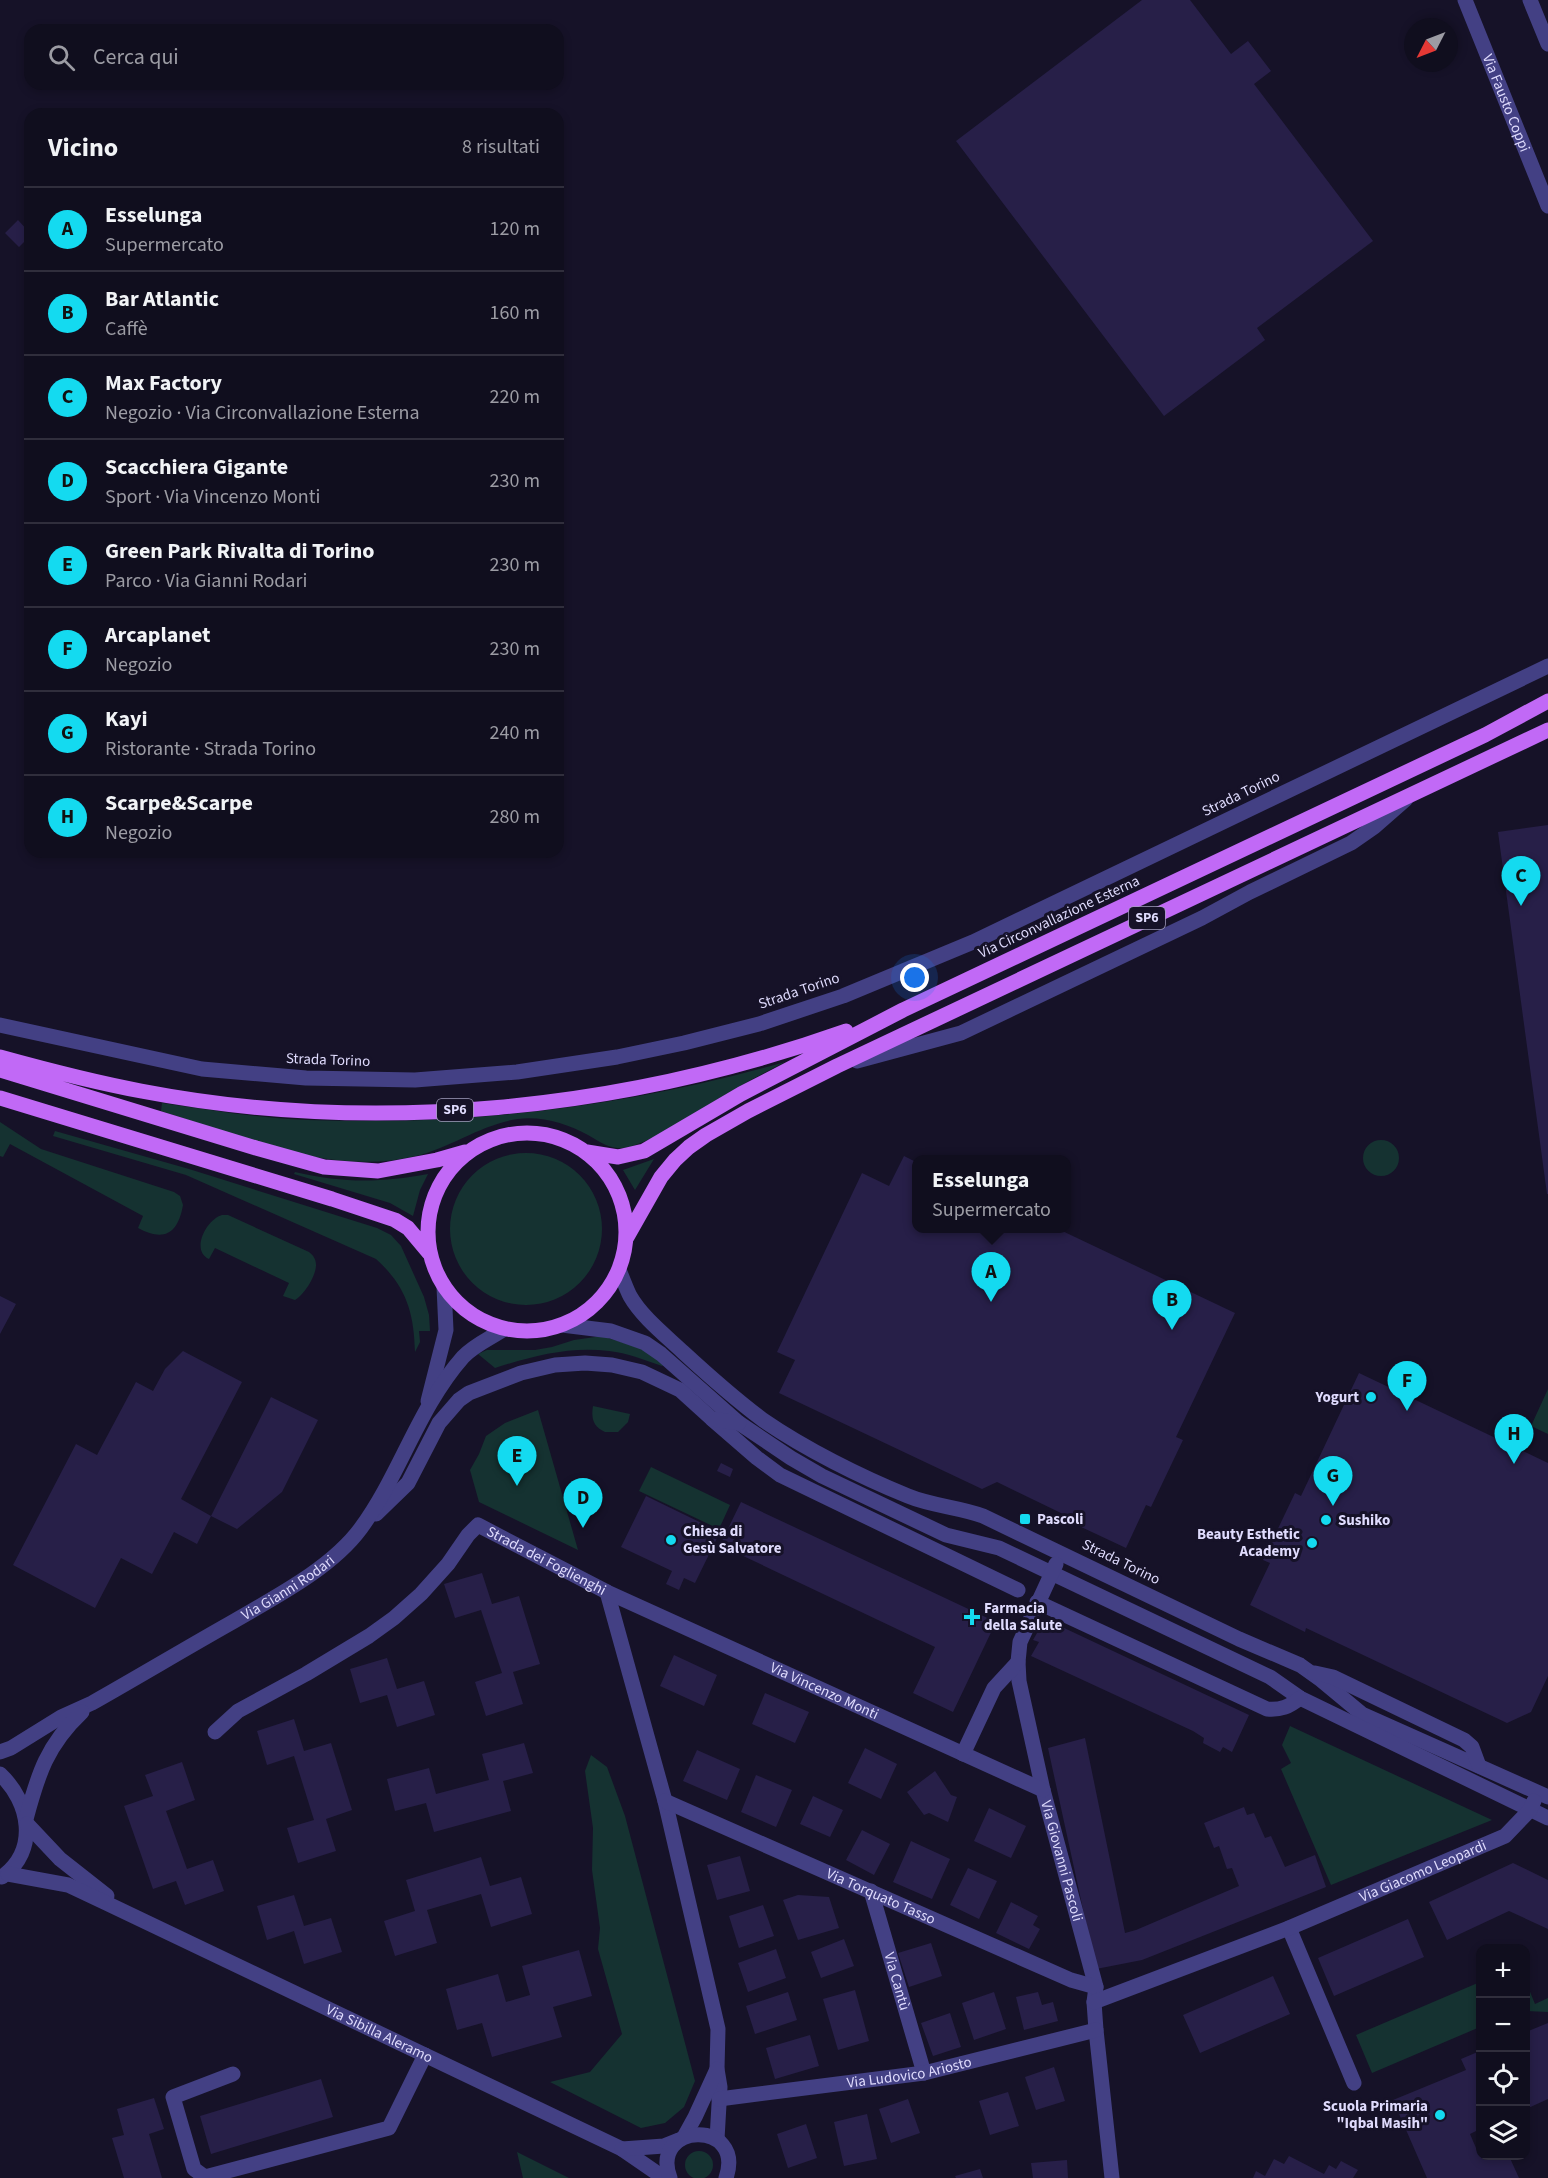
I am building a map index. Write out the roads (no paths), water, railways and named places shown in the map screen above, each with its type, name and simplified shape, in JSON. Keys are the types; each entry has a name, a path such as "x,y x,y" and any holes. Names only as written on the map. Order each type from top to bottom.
{"main road":[{"name":"Via Circonvallazione Esterna","path":"587,1152 618,1157 644,1151 741,1094 903,1010 1485,735 1548,701"},
{"name":"SP6","path":"0,1098 395,1220 408,1228 429,1253 444,1287 459,1304 478,1319 504,1329 538,1331 562,1325 587,1312 607,1292 619,1270 627,1237 661,1177 675,1160 705,1135 837,1066 1548,730"},
{"name":"SP6","path":"0,1057 68,1076 205,1100 308,1111 415,1113 518,1106 639,1088 741,1065 795,1049 903,1010"},
{"name":"SP6","path":"0,1070 324,1167 378,1171 437,1160 468,1151"},
{"name":"SP6","path":"429,1253 427,1228 432,1201 446,1172 468,1151 485,1141 510,1133 532,1132 555,1136 587,1152 602,1166 614,1183 625,1212 627,1237"}],"street":[{"name":"Via Fausto Coppi","path":"1464,0 1548,206"},
{"path":"1530,0 1548,44"},
{"name":"Strada Torino","path":"0,1025 202,1069 306,1078 415,1080 517,1072 617,1057 684,1042 759,1024 843,996 973,942 1548,666"},
{"path":"837,1066 961,1033 1202,918 1351,843 1374,827 1415,791"},
{"name":"Strada Torino","path":"619,1270 636,1305 726,1390 764,1420 830,1459 909,1497 963,1509 983,1516 1239,1639 1300,1665 1362,1714 1543,1795"},
{"name":"Via Gianni Rodari","path":"424,1412 445,1338 444,1287"},
{"path":"562,1325 611,1331 645,1343 661,1354 739,1423 822,1476 946,1535 999,1548 1270,1677 1300,1698 1548,1818"},
{"name":"Via Gianni Rodari","path":"0,1752 11,1748 61,1717 92,1703 272,1599 343,1548 361,1528 424,1412 464,1357 504,1329"},
{"path":"361,1528 408,1483 439,1424 459,1400 470,1393 521,1373 555,1365 585,1363 612,1365 642,1372 680,1390 757,1458 780,1475 1018,1590"},
{"path":"712,1419 739,1423"},
{"name":"Strada dei Foglienghi","path":"215,1732 238,1711 360,1641 394,1617 421,1594 448,1564 468,1534 478,1525 607,1592 665,1801 718,2029 717,2069 720,2087 717,2139"},
{"path":"938,1552 946,1535"},
{"name":"Via Giovanni Pascoli","path":"1061,1553 1020,1642 1018,1662 1023,1705 1095,1995 1096,2030 1112,2178"},
{"name":"Via Vincenzo Monti","path":"607,1592 1043,1790"},
{"path":"1037,1602 1267,1709 1280,1710 1300,1698"},
{"path":"963,1754 994,1688 1018,1662"},
{"name":"Via Gianni Rodari","path":"4,1876 20,1856 26,1839 27,1821 43,1763 51,1748 67,1728 92,1703"},
{"path":"0,1774 22,1802 27,1821"},
{"name":"Via Giacomo Leopardi","path":"1095,1995 1289,1928 1505,1836 1543,1795"},
{"name":"Via Torquato Tasso","path":"665,1801 1071,1980 1095,1995"},
{"path":"1530,1810 1548,1830"},
{"name":"Via Sibilla Aleramo","path":"27,1821 41,1841 82,1878 139,1918"},
{"name":"Via Sibilla Aleramo","path":"4,1876 68,1885 622,2149 664,2178"},
{"name":"Via Cantù","path":"871,1891 924,2073"},
{"path":"1289,1928 1354,2083"},
{"name":"Via Ludovico Ariosto","path":"719,2099 924,2073 1096,2030"},
{"path":"233,2074 173,2097 194,2169 205,2177 389,2128 424,2055"},
{"name":"Strada dei Foglienghi","path":"670,2178 666,2166 670,2151 695,2117 717,2069"},
{"path":"681,2139 697,2133 717,2139 725,2149 728,2171 738,2178"},
{"name":"Via Sibilla Aleramo","path":"622,2149 664,2146 681,2139"}],"place":[{"name":"Max Factory","path":"1521,906"},
{"name":"Esselunga","path":"991,1302"},
{"name":"Bar Atlantic","path":"1172,1330"},
{"name":"Yogurt","path":"1371,1397"},
{"name":"Arcaplanet","path":"1407,1411"},
{"name":"Scarpe&Scarpe","path":"1514,1464"},
{"name":"Green Park Rivalta di Torino","path":"517,1486"},
{"name":"Kayi","path":"1333,1506"},
{"name":"Pascoli","path":"1025,1519"},
{"name":"Sushiko","path":"1326,1520"},
{"name":"Scacchiera Gigante","path":"583,1528"},
{"name":"Chiesa di Gesù Salvatore","path":"671,1540"},
{"name":"Beauty Esthetic Academy","path":"1312,1543"},
{"name":"Farmacia della Salute","path":"972,1617"},
{"name":"Scuola Primaria \"Iqbal Masih\"","path":"1440,2115"}]}
